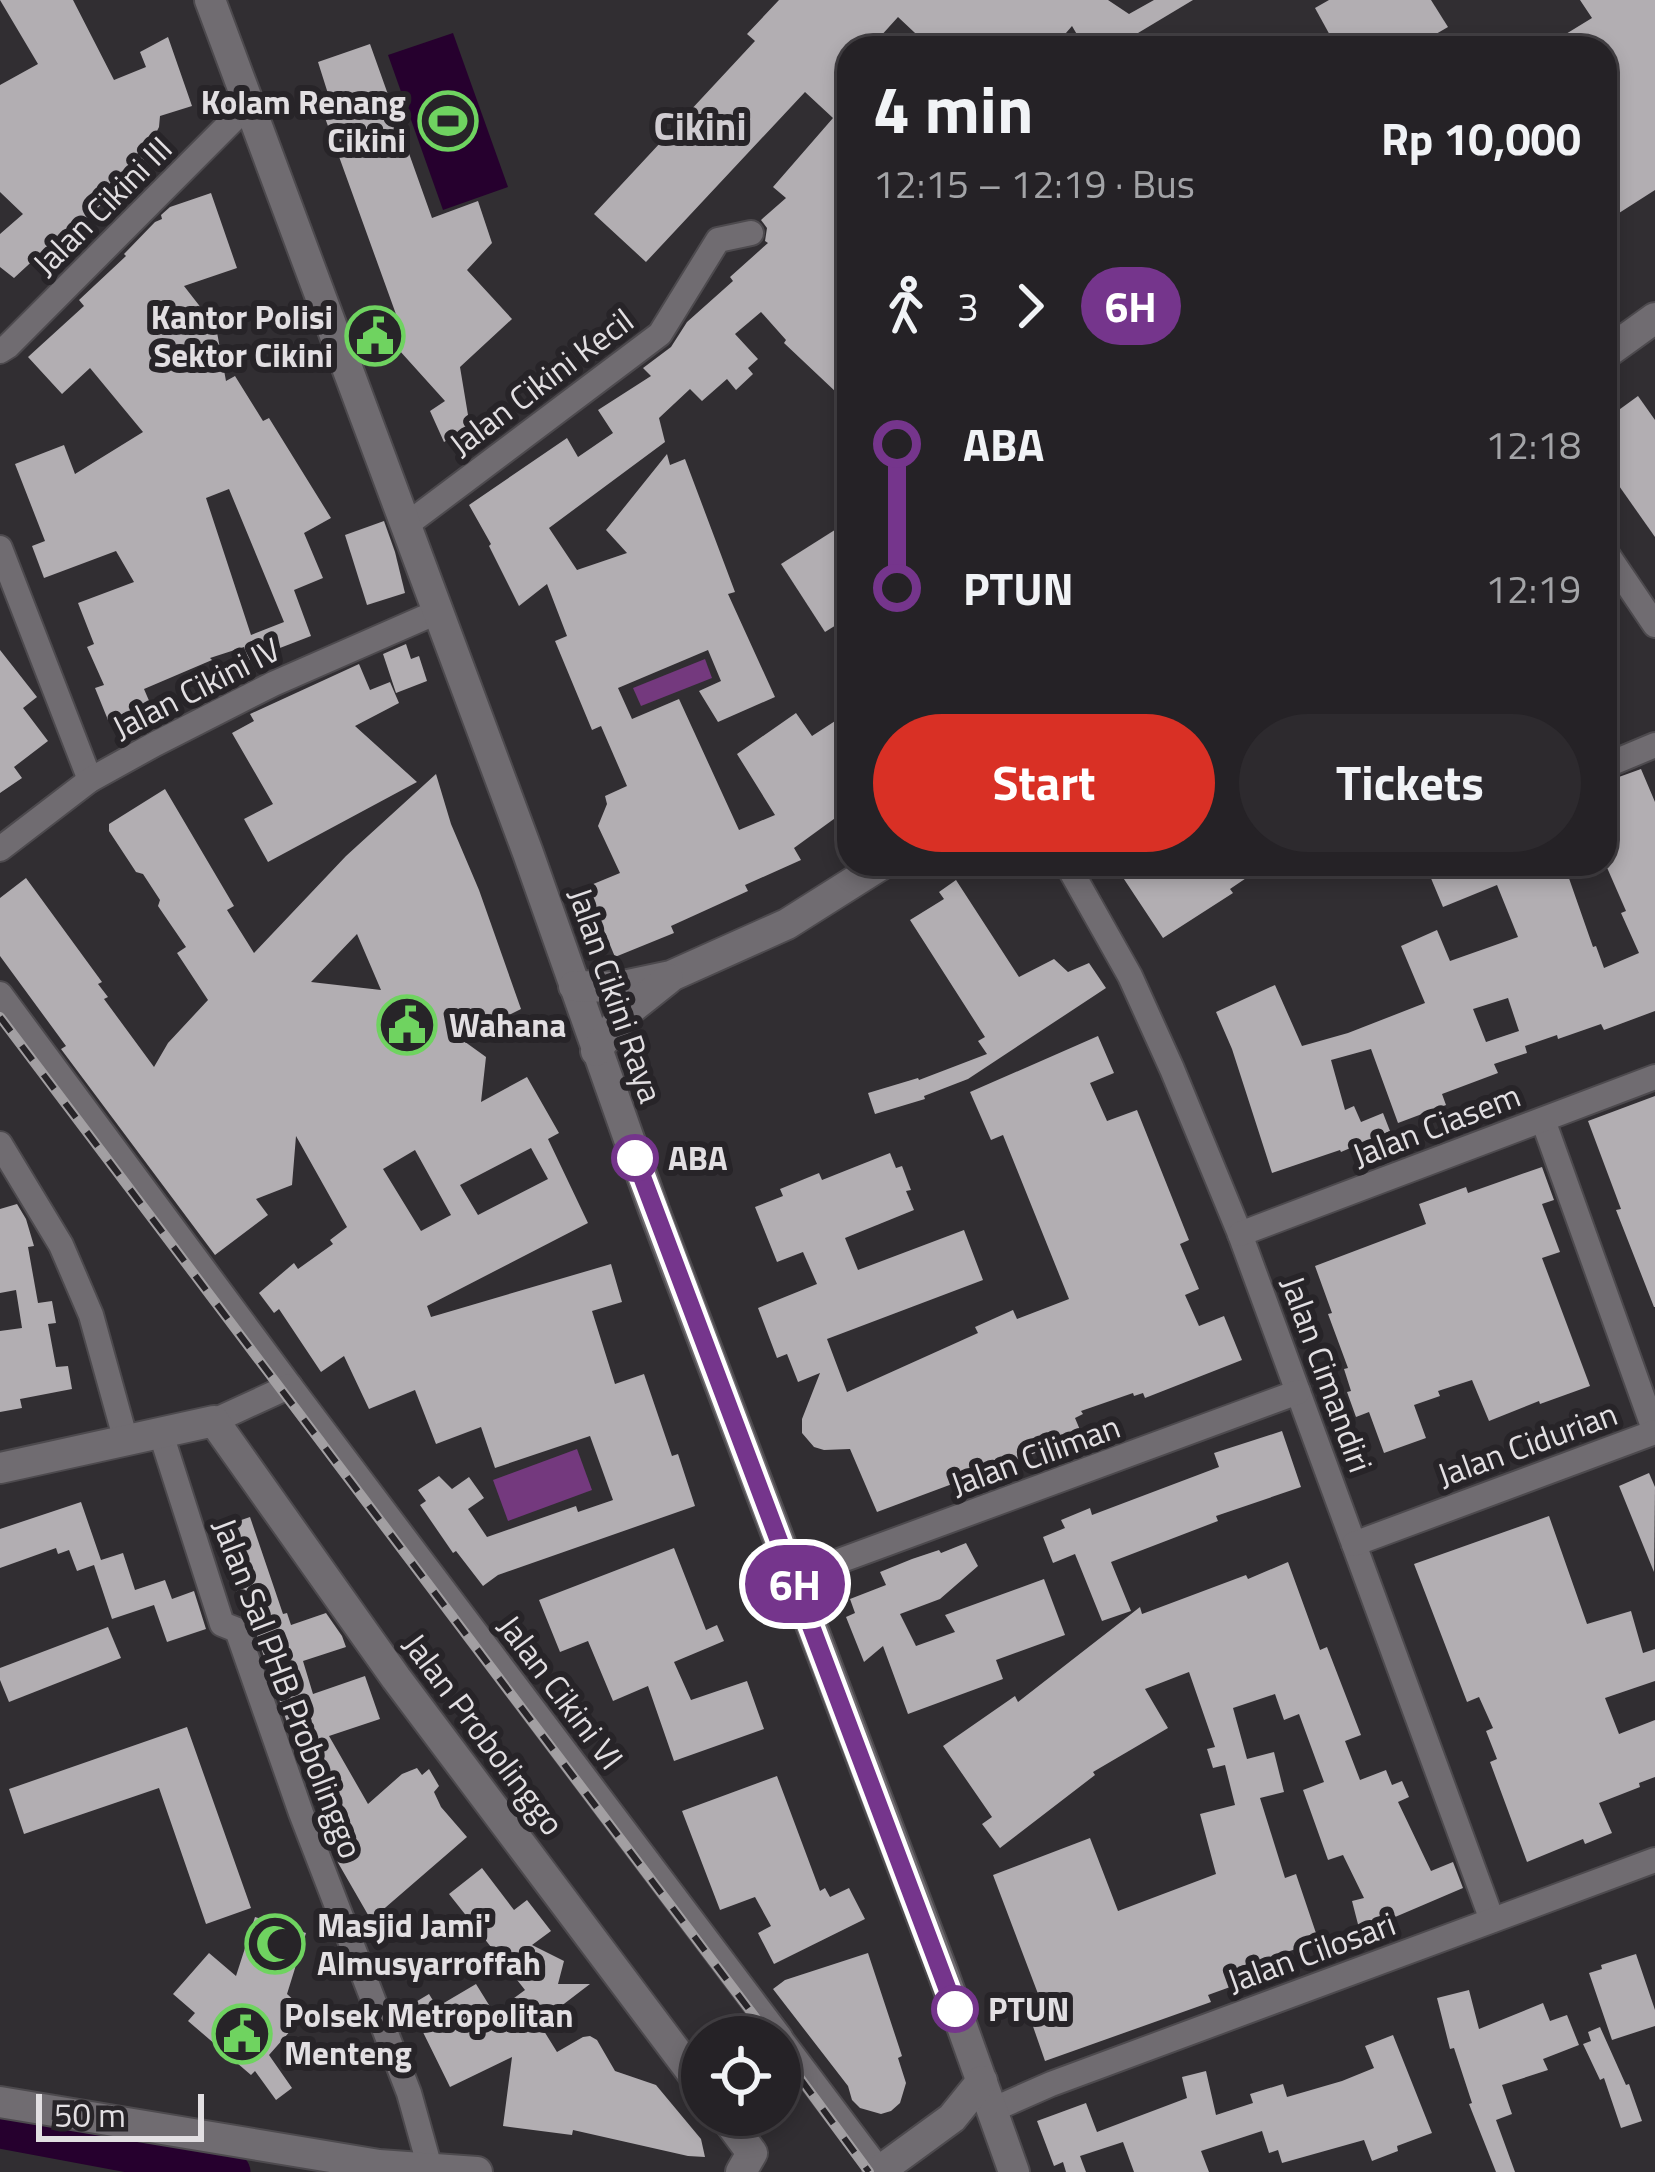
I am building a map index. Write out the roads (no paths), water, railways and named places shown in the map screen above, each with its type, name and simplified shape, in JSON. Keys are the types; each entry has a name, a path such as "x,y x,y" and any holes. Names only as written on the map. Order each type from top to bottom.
{"main road":[{"name":"Jalan Cikini Raya","path":"210,0 528,853 653,1210 1014,2172"},
{"path":"1617,345 1655,318"},
{"path":"574,986 611,987 671,976 787,924 863,876"},
{"path":"596,1051 624,1014 671,976"},
{"path":"0,1468 214,1421"},
{"name":"Jalan Probolinggo","path":"214,1421 396,1678 681,2058"},
{"path":"879,2171 987,2096"},
{"path":"0,2102 363,2166 477,2172"}],"street":[{"name":"Jalan Cikini III","path":"0,351 248,105"},
{"name":"Jalan Cikini Kecil","path":"405,526 660,334 718,241 751,233"},
{"path":"0,548 90,780"},
{"path":"1617,569 1655,625"},
{"name":"Jalan Cikini IV","path":"0,849 90,780 274,684 437,612"},
{"path":"1617,761 1655,745"},
{"name":"Jalan Cimandiri","path":"1074,876 1130,976 1240,1234 1492,1920"},
{"name":"Jalan Cikini VI","path":"0,994 764,2016"},
{"name":"Jalan Ciasem","path":"1240,1234 1655,1077"},
{"path":"1544,1120 1655,1432"},
{"path":"0,1144 61,1245 83,1297 126,1441"},
{"path":"214,1421 290,1386"},
{"name":"Jalan Ciliman","path":"793,1578 1298,1392"},
{"name":"Jalan Cidurian","path":"1354,1544 1655,1432"},
{"name":"Jalan Sal PHB Probolinggo","path":"161,1434 222,1624 237,1630 301,1813 409,2092 422,2169"},
{"name":"Jalan Cilosari","path":"987,2096 1051,2084 1655,1860"},
{"name":"Jalan Cikini VI","path":"801,2065 879,2171"}],"waterway":[{"path":"0,2129 231,2172"}],"railway":[{"path":"0,1017 754,2016"},
{"path":"801,2080 869,2172"}],"place":[{"name":"Kolam Renang Cikini","path":"448,121"},
{"name":"Kantor Polisi Sektor Cikini","path":"375,336"},
{"name":"Wahana","path":"407,1025"},
{"name":"ABA","path":"635,1158"},
{"name":"Masjid Jami' Almusyarroffah","path":"275,1944"},
{"name":"PTUN","path":"955,2009"},
{"name":"Polsek Metropolitan Menteng","path":"242,2034"}],"district":[{"name":"Cikini","path":"700,126"}]}
